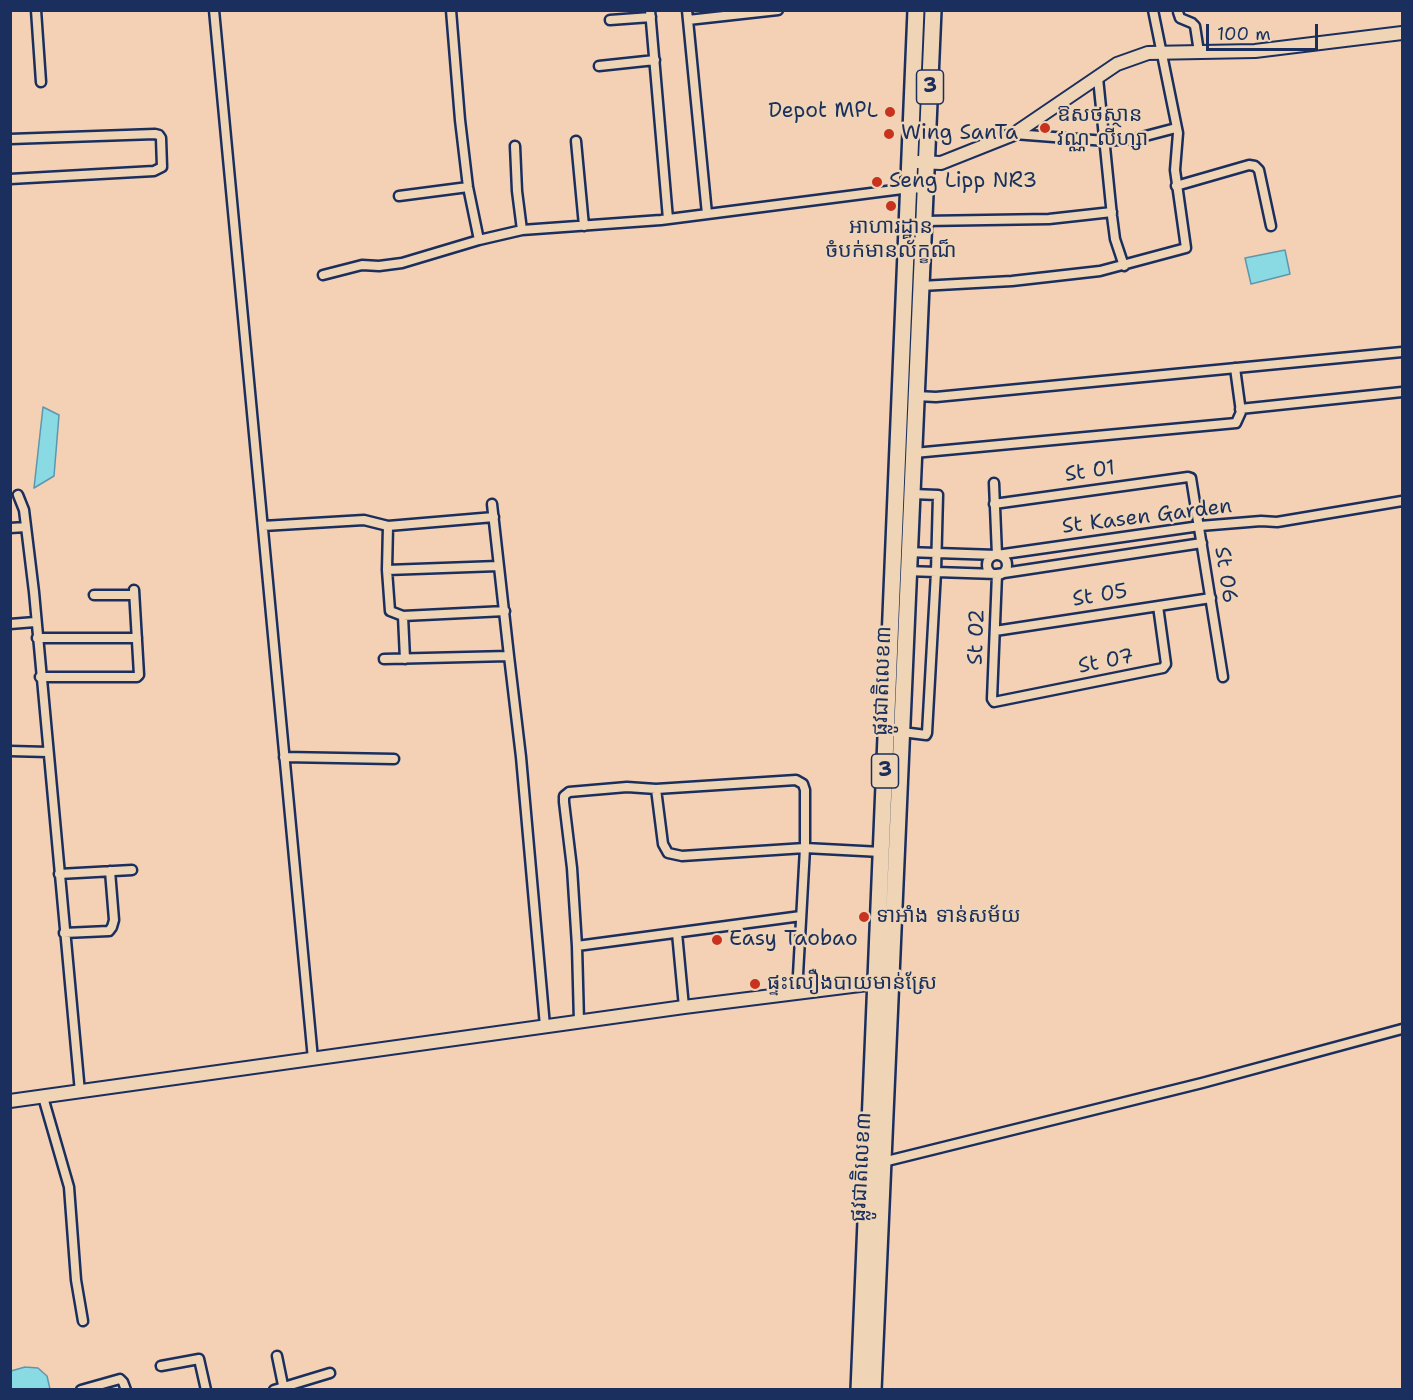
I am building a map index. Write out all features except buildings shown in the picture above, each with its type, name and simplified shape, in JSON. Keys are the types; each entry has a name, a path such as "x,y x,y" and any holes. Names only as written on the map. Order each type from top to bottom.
{"highway":[{"name":"ផ្លូវជាតិលេខ៣","path":"873,1389 883,1162 881,852 902,552 918,162 916,10"},
{"name":"ផ្លូវជាតិលេខ៣","path":"918,162 933,10"},
{"name":"ផ្លូវជាតិលេខ៣","path":"902,552 912,494 924,221 917,188"},
{"name":"ផ្លូវជាតិលេខ៣","path":"858,1389 883,982 902,732 901,571"}],"street":[{"path":"36,10 41,82"},
{"path":"214,10 313,1059"},
{"path":"451,10 468,187 479,240"},
{"path":"707,214 688,15 778,10"},
{"path":"921,286 1012,281 1100,271 1186,248 1187,242 1176,186 1176,128 1153,10"},
{"path":"1178,12 1180,18 1195,26 1199,52"},
{"path":"610,20 651,14 668,219"},
{"path":"918,162 941,163 1014,134 1117,64 1148,53 1255,51 1402,33"},
{"path":"599,66 655,60"},
{"path":"1098,78 1115,239 1124,266"},
{"path":"1014,134 1106,141 1134,139 1176,128"},
{"path":"10,139 155,134 161,138 162,167 154,171 10,179"},
{"path":"576,141 584,226"},
{"path":"514,146 522,230"},
{"path":"1176,186 1249,165 1255,166 1259,170 1271,226"},
{"path":"399,196 468,187"},
{"path":"323,275 362,265 379,266 402,263 522,230 668,219 917,188"},
{"path":"924,221 1049,219 1112,212"},
{"path":"916,396 936,397 1402,352"},
{"path":"914,453 1227,426 1239,420 1240,409 1235,368"},
{"path":"1240,409 1402,392"},
{"name":"St 01","path":"994,504 1191,478"},
{"name":"St 06","path":"1191,478 1223,677"},
{"path":"994,483 997,555"},
{"path":"902,732 926,735 927,733 936,572 938,495 912,494"},
{"path":"18,495 24,510 26,527 80,1092"},
{"name":"St Kasen Garden","path":"902,552 997,555 1200,526 1261,521 1277,522 1402,501"},
{"path":"492,504 521,757 545,1026"},
{"path":"263,526 364,520 388,526 494,517"},
{"path":"388,526 387,570 390,611 403,616 506,611"},
{"path":"10,528 26,527"},
{"name":"St Kasen Garden","path":"901,571 997,574 1202,543"},
{"path":"997,555 1003,557 1006,566 1003,572 997,574 989,571 987,565 988,559 997,555"},
{"path":"387,570 498,566"},
{"name":"St 02","path":"993,701 997,574"},
{"path":"40,677 137,677 139,675 134,593 94,595"},
{"name":"St 05","path":"995,631 1210,598"},
{"name":"St 07","path":"993,701 1163,668 1166,664 1158,606"},
{"path":"403,616 405,659"},
{"path":"10,624 35,622"},
{"path":"37,638 137,638"},
{"path":"384,659 509,656"},
{"path":"10,751 48,752"},
{"path":"284,757 394,759"},
{"path":"579,1022 578,946 564,796 569,792 627,787 656,789 796,780 803,784 805,790 805,848 797,993"},
{"path":"656,789 663,844 668,853 682,856 805,848 881,852"},
{"path":"59,874 132,870"},
{"path":"64,933 109,931 114,920 110,872"},
{"path":"578,946 801,916"},
{"path":"677,933 684,1006"},
{"path":"10,1101 684,1006 883,982"},
{"path":"883,1162 1202,1083 1402,1029"},
{"path":"43,1097 69,1187 76,1280 82,1321"},
{"path":"277,1356 281,1389 330,1373"},
{"path":"161,1366 199,1359 206,1389"},
{"path":"81,1389 120,1379 126,1389"}],"water":[{"path":"1285,250 1290,274 1251,284 1245,258"},
{"path":"43,407 59,415 54,476 34,488"},
{"path":"25,1367 38,1368 47,1376 50,1389 11,1389 11,1371"}],"place":[{"name":"Depot MPL","path":"890,112"},
{"name":"ឱសថស្ថាន វណ្ណ លីហ្សា","path":"1045,128"},
{"name":"Wing SanTa","path":"889,134"},
{"name":"Seng Lipp NR3","path":"877,182"},
{"name":"អាហារដ្ឋាន ចំបក់មានល័ក្ខណ៏","path":"891,206"},
{"name":"ទាអាំង ទាន់សម័យ","path":"864,917"},
{"name":"Easy Taobao","path":"717,940"},
{"name":"ផ្ទះលឿងបាយមាន់ស្រែ","path":"755,984"}]}
